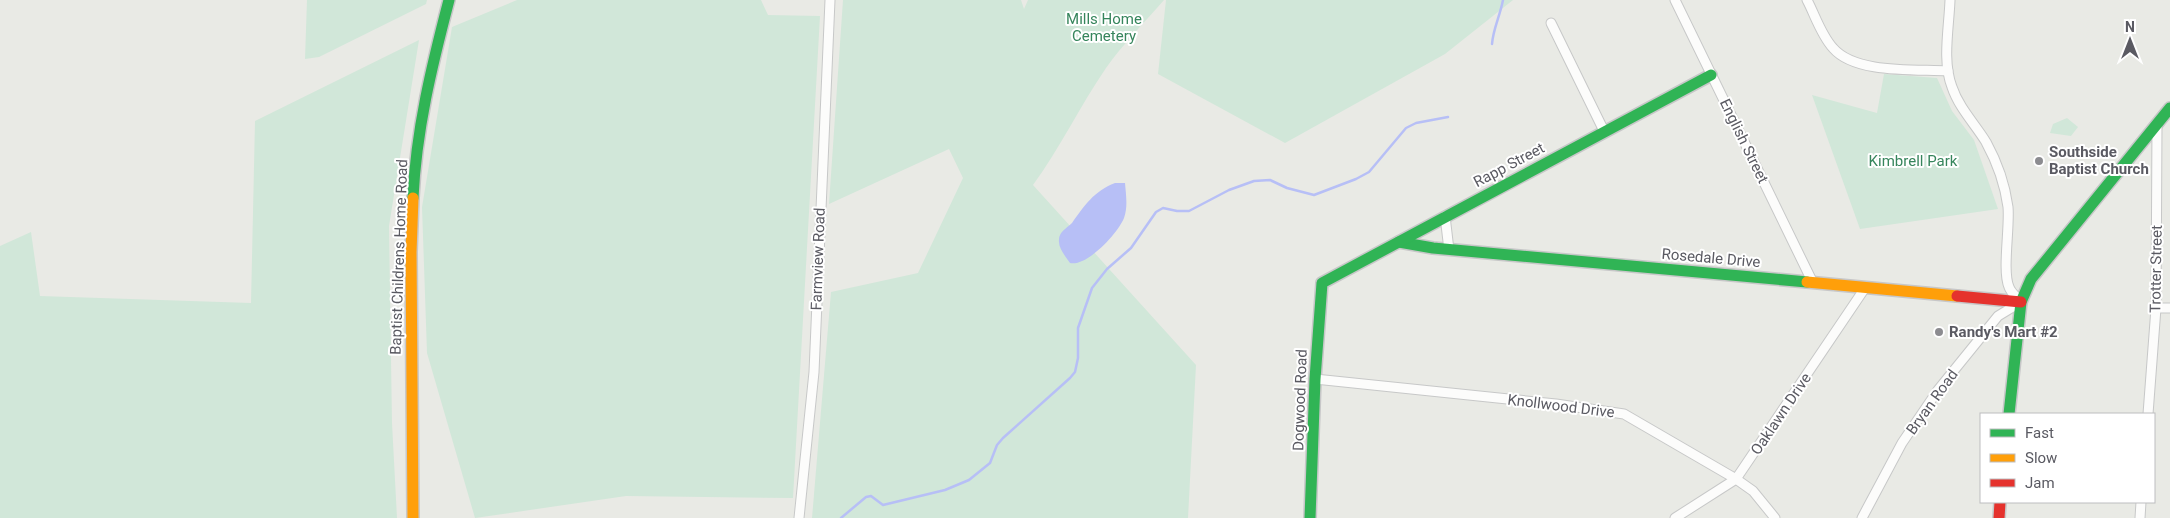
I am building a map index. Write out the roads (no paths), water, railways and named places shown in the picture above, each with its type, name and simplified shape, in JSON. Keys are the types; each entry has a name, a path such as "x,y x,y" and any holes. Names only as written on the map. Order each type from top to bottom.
{"street":[{"name":"Baptist Childrens Home Road","path":"413,518 411,252 414,176 421,122 434,56 449,0"},
{"name":"Farmview Road","path":"799,518 814,372 830,0"},
{"name":"English Street","path":"1675,0 1813,283"},
{"path":"1807,0 1832,47 1849,60 1877,66 1948,71"},
{"path":"1950,0 1948,71 1956,97 1986,143 2002,177 2008,208 2007,279 2010,290 2021,302"},
{"path":"1551,23 1604,130"},
{"name":"Rapp Street","path":"1322,283 1604,130 1711,75"},
{"path":"2009,413 2021,302 2031,279 2170,108"},
{"name":"Trotter Street","path":"2148,413 2156,308 2157,124"},
{"path":"1445,216 1449,250"},
{"name":"Rosedale Drive","path":"1399,242 1414,246 1449,250 2021,302"},
{"name":"Dogwood Road","path":"1310,518 1315,380 1322,283"},
{"name":"Oaklawn Drive","path":"1675,518 1736,479 1865,288"},
{"name":"Bryan Road","path":"1862,518 1902,443 1938,390 1998,316 2021,302"},
{"path":"2156,308 2170,308"},
{"name":"Knollwood Drive","path":"1315,380 1556,404 1624,414 1736,479 1752,491 1775,518"},
{"path":"1999,518 2000,503"},
{"path":"2140,518 2141,503"}],"water":[{"path":"1115,183 1125,183 1126,210 1121,224 1101,248 1085,260 1070,263 1059,245 1061,233 1072,223 1095,195"}],"waterway":[{"path":"1492,44 1503,0"},
{"path":"841,518 866,497 871,496 883,505 945,490 969,480 990,463 997,445 1003,438 1075,372 1078,358 1078,328 1092,288 1107,269 1131,248 1156,212 1163,208 1189,211 1229,190 1254,181 1270,180 1287,188 1314,195 1369,172 1406,128 1416,123 1448,117"}],"place":[{"name":"Southside Baptist Church","path":"2039,161"},
{"name":"Randy's Mart #2","path":"1939,332"}],"park label":[{"name":"Mills Home Cemetery","path":"1104,28"},
{"name":"Kimbrell Park","path":"1913,161"}]}
